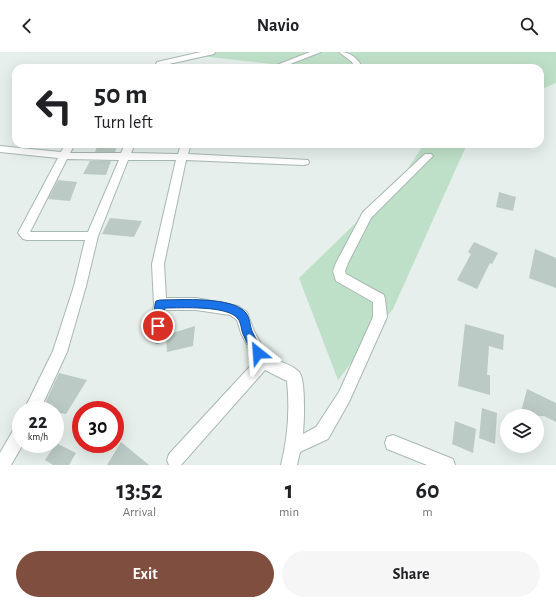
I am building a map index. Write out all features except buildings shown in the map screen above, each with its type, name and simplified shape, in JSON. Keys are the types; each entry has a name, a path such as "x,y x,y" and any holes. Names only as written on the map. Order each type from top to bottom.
{"street":[{"path":"160,64 211,52"},
{"path":"284,64 317,52"},
{"path":"343,52 355,60 356,64"},
{"path":"68,148 24,233 27,236 92,236"},
{"path":"36,401 60,352 80,286 92,236 128,148"},
{"path":"157,338 160,304 158,264 185,148"},
{"path":"0,149 64,156 182,156 304,162"},
{"path":"294,448 322,433 344,396 380,317 379,299 340,277 339,271 342,262 367,215 428,156"},
{"path":"160,304 196,304 233,310 242,316 248,333 263,362 279,368 294,377 297,400 294,448 289,465"},
{"path":"175,460 263,362"},
{"path":"393,443 447,465"},
{"path":"2,465 12,448"}],"green space":[{"path":"197,52 556,52 556,83 544,88 544,64 272,64 192,55"},
{"path":"421,148 465,148 393,309 338,380 299,278 401,179"}],"route":[{"path":"158,326 160,304 196,304 225,307 242,316 248,333 258,353"}]}
